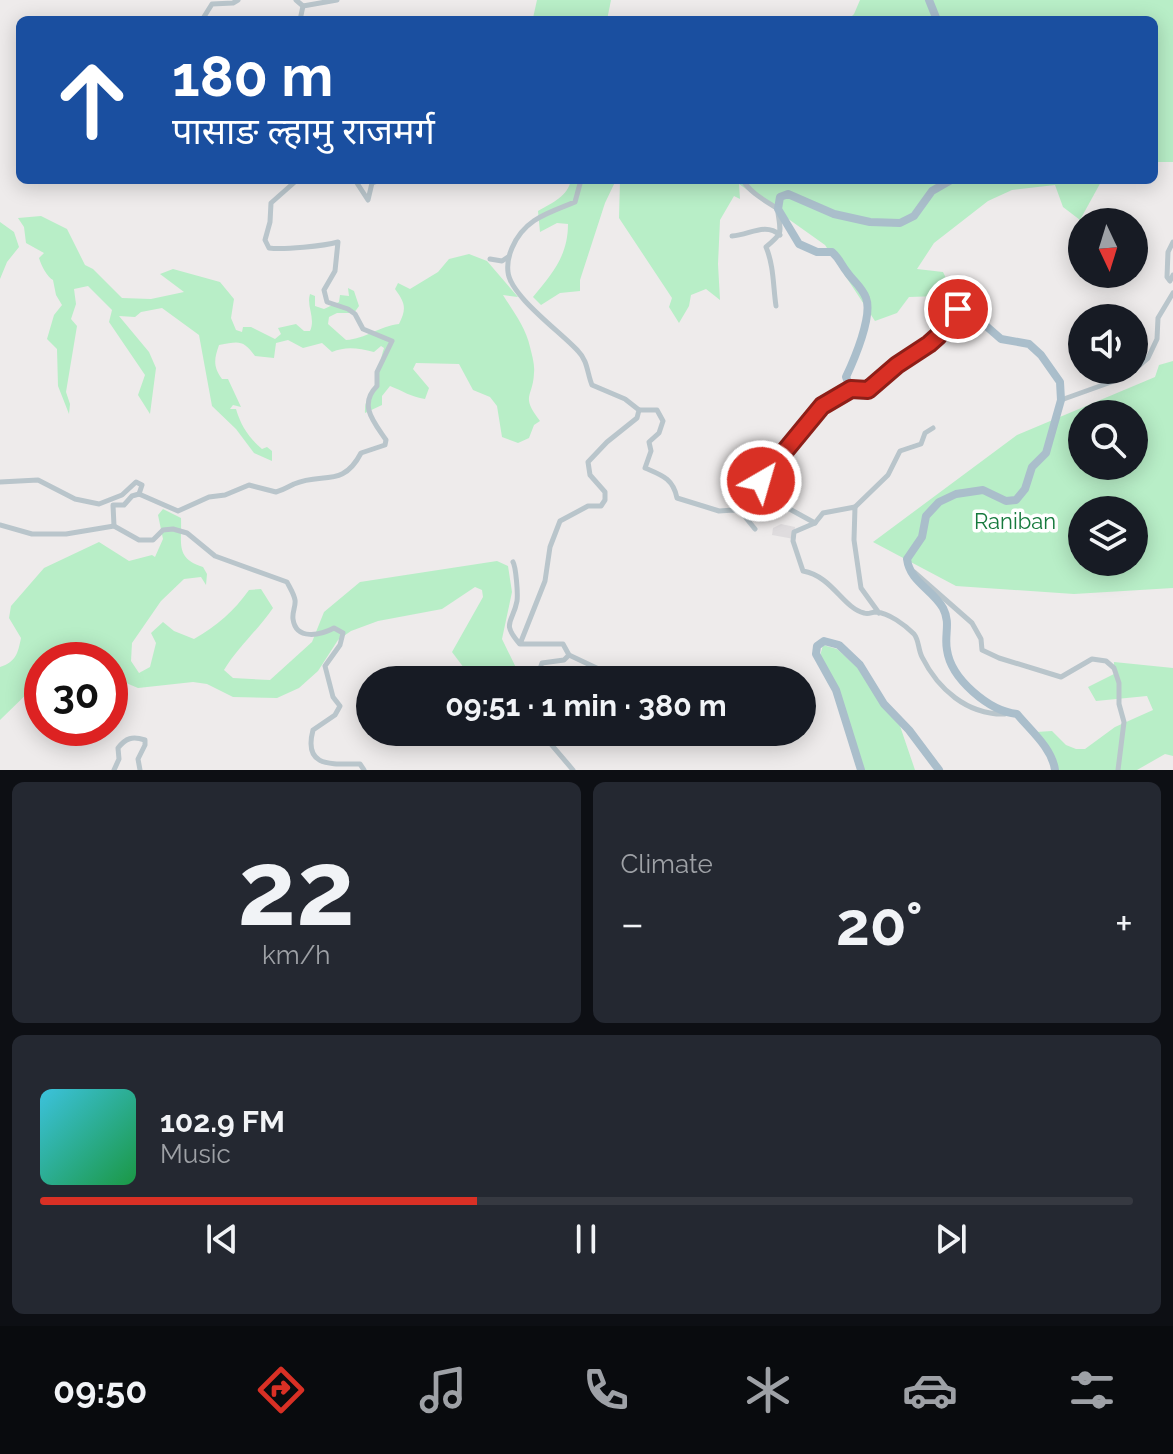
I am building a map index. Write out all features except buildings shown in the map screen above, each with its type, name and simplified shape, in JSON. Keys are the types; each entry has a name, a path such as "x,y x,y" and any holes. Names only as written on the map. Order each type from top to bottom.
{"main road":[{"path":"944,184 932,191 919,211 900,223 870,222 834,214 788,194 780,197 778,208 799,244 817,252 832,252 841,260 844,269 866,298 867,309 859,345 846,377 851,389 868,390 938,336 950,311 958,309 969,311 982,320 1001,339 1029,344 1060,382 1061,400 1046,453 1032,467 1025,489 1016,500 1006,501 983,490 956,494 939,502 926,516 922,537 908,556 912,576 942,605 948,622 947,650 958,677 989,702 1017,714 1040,740 1055,770"},
{"path":"861,770 836,690 816,654 817,646 824,641 839,645 860,665 884,704 909,730 939,770"}],"street":[{"path":"204,16 212,4 238,0"},
{"path":"296,0 303,6"},
{"path":"303,6 337,0"},
{"path":"301,16 303,6"},
{"path":"114,526 113,505 124,505 132,496 139,494 178,511 209,497 225,495 249,485 276,492 294,484 342,476 356,463 361,453 385,445 386,440 372,419 367,403 369,394 377,386 377,372 392,341 363,329 355,314 348,309 327,302 324,290 335,271 338,242 322,246 269,248 265,240 271,203 288,184"},
{"path":"358,184 368,200 372,184"},
{"path":"580,184 575,202 528,223 518,234 509,256 507,275 551,328 579,351 592,385 617,395 639,410 657,410 663,421 659,433 649,442 651,451 645,468 666,477 675,486 677,498 719,511 742,513 755,529"},
{"path":"745,184 778,208 782,226 780,235 766,247 773,263 772,291 776,306"},
{"path":"732,236 745,236 763,227 780,235"},
{"path":"1173,242 1168,252 1167,277 1170,281 1173,275"},
{"path":"490,259 502,261 509,256"},
{"path":"1148,358 1157,339 1158,318 1173,293"},
{"path":"1061,400 1106,384"},
{"path":"815,523 786,507 765,511 762,502 748,488 769,476 780,457 822,406 851,389"},
{"path":"520,644 545,581 550,547 560,521 588,506 601,506 605,500 605,492 590,475 588,462 637,418 639,410"},
{"path":"933,428 925,433 921,444 900,451 888,475 855,507 823,513 815,523 794,532 793,541 803,571 812,572 827,581 853,607 865,614 891,616 916,635 921,655 942,686 954,697 969,708 994,714 1010,713"},
{"path":"0,482 38,480 75,499 99,504 122,495 136,482 142,485 139,494"},
{"path":"855,507 854,540 861,588 879,613"},
{"path":"0,525 32,534 66,534 114,526 139,540 153,540 163,530 173,529 187,533 215,556 287,582 295,597 292,616 295,626 302,632 320,636 334,628 343,633 340,645 325,666 333,697 340,706 335,715 313,730 309,743 311,752 328,764 360,764 364,770"},
{"path":"513,562 518,600 508,625 510,633 520,644 563,644 569,655 592,666"},
{"path":"910,570 935,588 972,623 981,639 982,650 1061,677 1092,659 1106,661 1114,668 1124,722 1118,770"},
{"path":"541,666 542,663 564,660 569,655"},
{"path":"114,770 119,759 118,748 125,740 135,737 145,740 138,759 140,770"},
{"path":"553,746 573,770"}],"shaded area":[{"path":"781,524 795,527 794,539 772,535 773,528"}],"green space":[{"path":"537,0 611,0 608,16 533,16"},
{"path":"860,0 1173,0 1173,162 1158,162 1158,16 852,16"},
{"path":"614,184 580,280 580,291 560,293 541,305 533,297 562,255 568,224 557,223 540,232 538,211 563,195 569,186"},
{"path":"620,184 739,184 740,199 734,196 720,220 720,300 706,289 691,295 689,306 679,323 669,307 672,298 619,218"},
{"path":"739,184 1100,184 1087,208 1068,208 1068,211 1063,207 1055,185 1012,190 988,201 934,243 917,269 943,272 949,284 940,296 909,297 897,313 875,321 825,245"},
{"path":"41,216 67,229 85,265 122,298 151,299 184,292 160,274 173,269 220,282 234,299 231,318 236,330 242,332 243,327 251,327 275,339 281,334 278,328 296,324 304,331 310,331 310,294 315,296 315,306 324,309 339,302 340,295 349,296 348,288 354,291 359,306 354,313 337,313 329,317 328,324 346,340 353,339 399,324 404,310 395,289 398,283 410,289 438,272 449,259 469,254 487,261 518,297 503,295 528,340 534,370 529,401 540,421 534,425 529,438 518,443 502,437 497,406 490,397 473,390 459,364 416,363 413,369 429,388 425,399 390,386 382,396 382,405 365,413 378,374 384,348 381,346 374,352 352,348 332,352 322,343 303,348 288,340 276,343 274,358 255,356 240,343 219,345 215,359 217,371 222,379 228,379 241,407 233,405 230,409 236,409 243,426 257,445 272,451 272,461 254,453 236,429 212,406 199,335 162,308 141,312 135,317 119,316 149,352 156,368 150,414 138,395 145,375 109,322 112,310 88,286 74,289 76,304 71,319 77,326 66,392 69,414 58,386 57,349 47,339 54,315 62,305 53,280 40,261 44,253 26,243 24,227 18,218"},
{"path":"0,222 14,232 19,247 7,262 0,279"},
{"name":"Raniban","path":"1173,361 1173,588 1074,594 956,586 873,542 1017,435 1068,414 1068,480 1148,480 1148,400 1100,400 1138,384 1148,384 1148,380 1155,377 1159,365"},
{"path":"163,509 181,518 182,549 188,559 203,567 207,574 206,585 201,577 184,579 161,601 132,643 131,661 139,673 150,667 156,643 151,633 163,622 174,631 194,639 224,618 249,590 261,589 273,608 224,670 233,678 270,680 312,642 324,612 360,582 497,561 508,566 512,592 502,639 515,666 462,666 452,652 483,597 482,590 475,587 442,609 378,621 351,631 338,640 318,671 299,688 277,698 233,697 207,684 193,682 138,688 128,684 128,642 24,642 24,697 0,720 0,667 15,656 21,638 9,618 11,606 44,568 99,542 129,561 152,555 155,557 163,539 158,515"},
{"path":"823,645 837,649 858,668 882,706 900,726 915,770 864,770 820,656"},
{"path":"1114,662 1173,668 1173,756 1165,754 1137,770 1058,770 1055,757 1036,732 1052,731 1066,745 1085,749 1115,727 1153,710 1147,696 1096,701 1088,687 1114,674"}],"route":[{"path":"761,481 769,476 780,457 822,406 851,389 868,390 938,336 950,311 958,309"}]}
